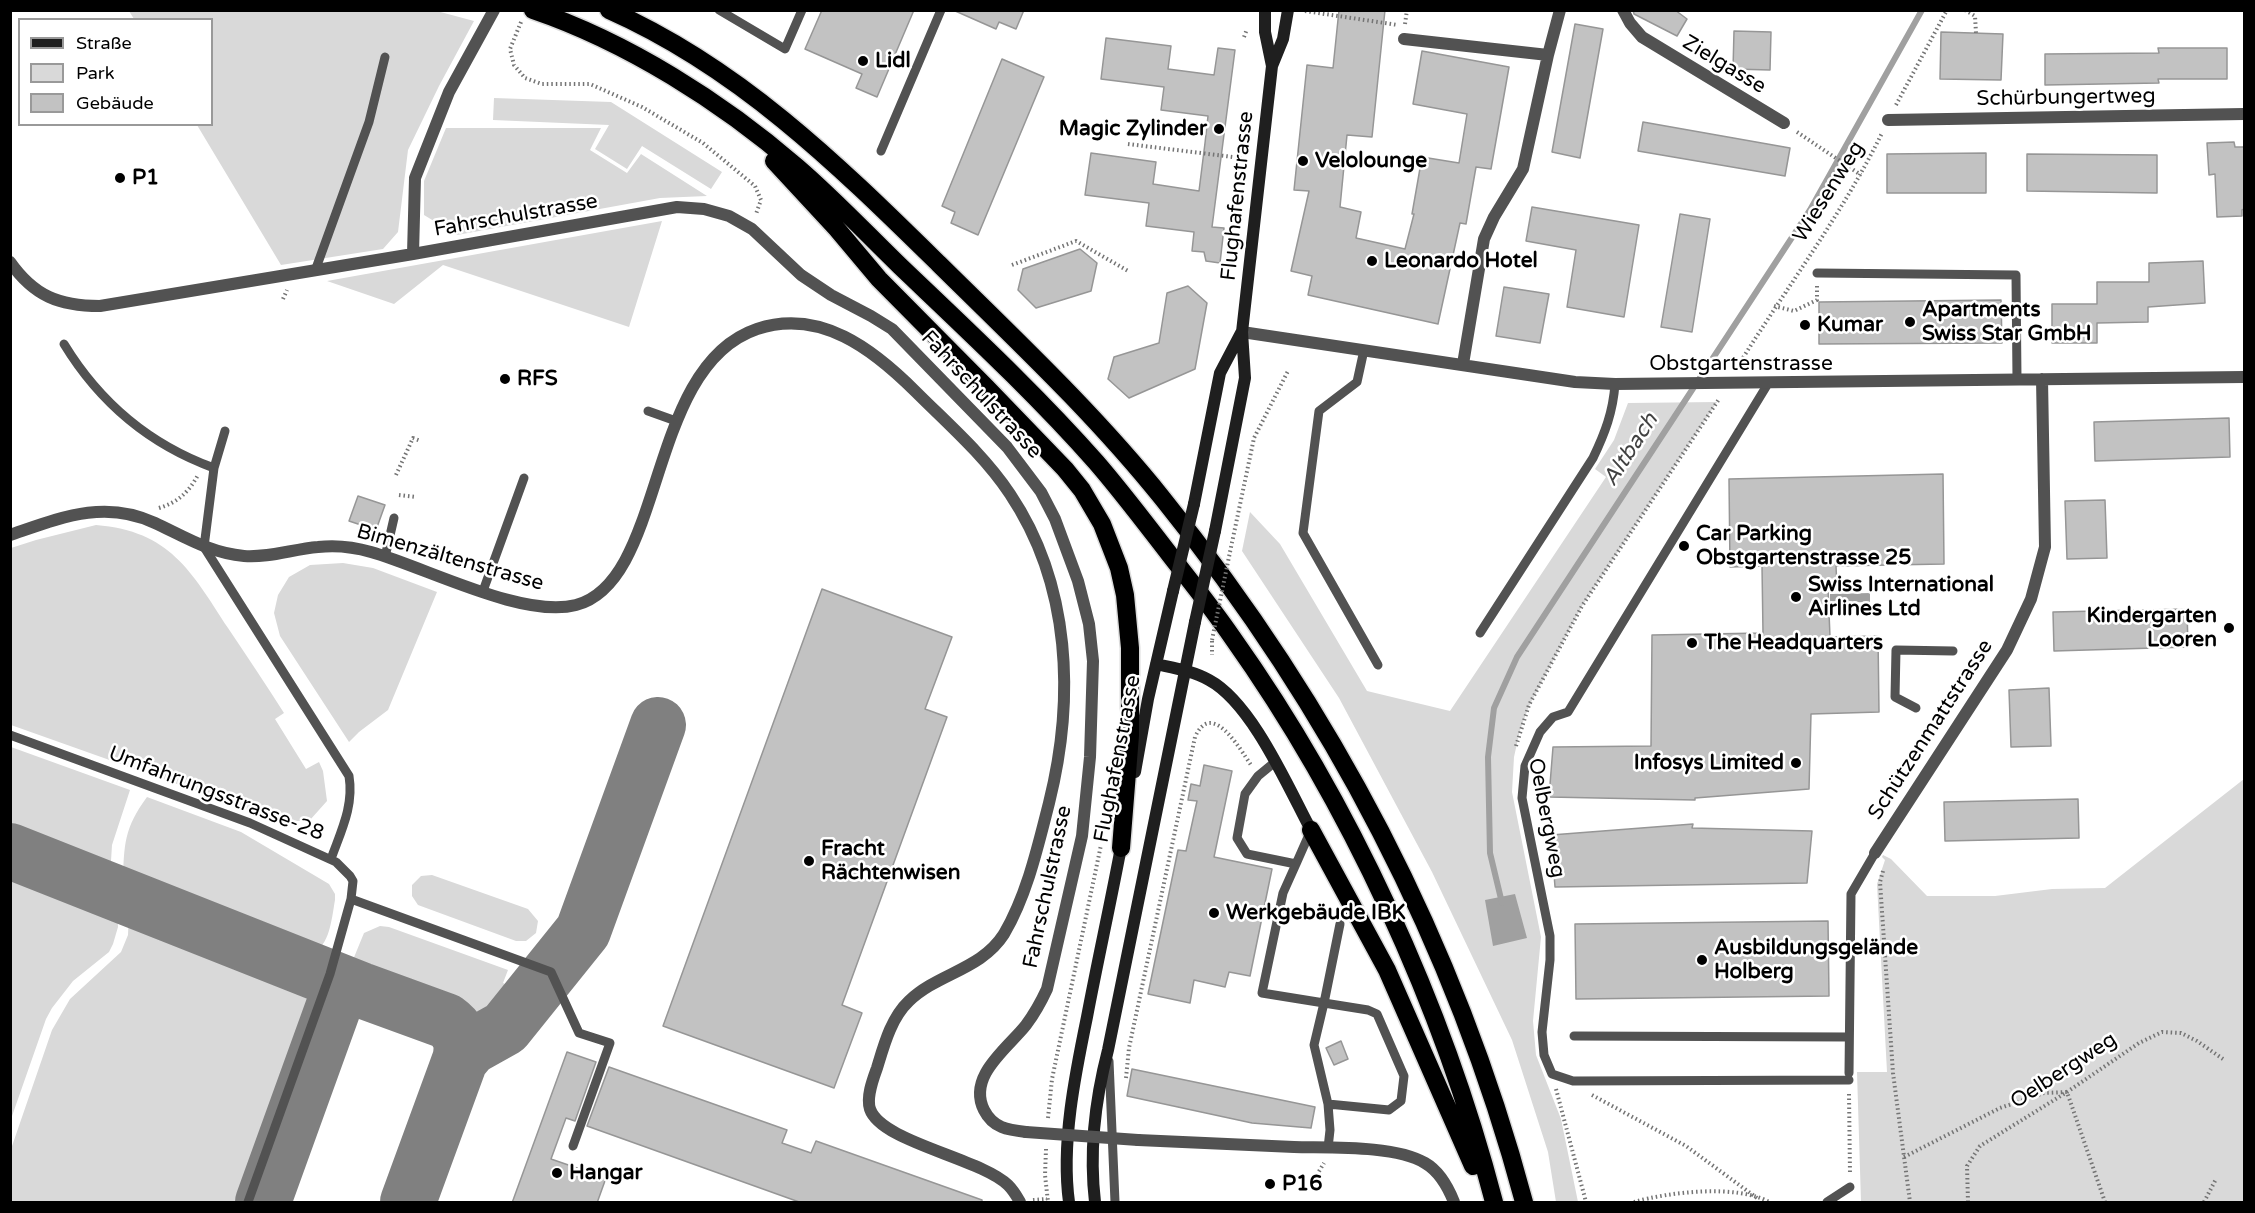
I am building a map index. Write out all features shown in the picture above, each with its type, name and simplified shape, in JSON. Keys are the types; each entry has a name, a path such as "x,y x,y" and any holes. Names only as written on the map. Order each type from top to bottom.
{"highway":[{"path":"609,10 667,39 713,67 751,93 801,133 1036,359 1111,438 1163,499 1284,662 1344,760 1376,819 1405,877 1460,1004 1491,1089 1524,1203"},
{"path":"532,14 589,33 686,85 731,116 798,168 1055,418 1129,502 1232,637 1311,759 1344,822 1394,923 1453,1067 1494,1203"},
{"path":"731,116 837,229 879,279 1065,469 1094,507 1119,568 1125,595 1130,648 1130,735 1121,848"},
{"path":"1311,830 1387,970 1489,1203"}],"main road":[{"name":"Flughafenstrasse","path":"1265,10 1264,32 1272,66"},
{"name":"Flughafenstrasse","path":"1095,1203 1092,1164 1097,1094 1108,1050 1245,378 1242,332 1272,66 1283,39 1288,10"},
{"name":"Flughafenstrasse","path":"1069,1203 1068,1152 1073,1091 1148,699 1194,504 1220,373 1242,332"},
{"path":"1156,664 1185,671 1208,680 1222,689 1238,705 1275,762 1311,830"}],"street":[{"path":"413,254 415,178 449,92 494,10"},
{"path":"1464,364 1484,239 1494,217 1523,169 1560,10"},
{"name":"Zielgasse","path":"1623,10 1642,37 1784,123"},
{"path":"1404,39 1548,55"},
{"name":"Schürbungertweg","path":"1888,120 2244,114"},
{"name":"Fahrschulstrasse","path":"11,263 34,289 50,298 84,306 100,306 315,271 677,207 704,209 729,216 752,229 801,275 831,295 892,329 992,430 1026,470 1041,492 1065,542 1078,581 1089,624 1093,661 1090,757 1082,836 1047,989 1040,1004 1025,1025 988,1069 980,1094 987,1116 996,1125 1007,1130 1026,1132 1398,1153 1424,1162 1443,1181 1454,1203"},
{"name":"Bimenzältenstrasse","path":"10,535 64,517 114,510 138,515 204,548 226,554 258,557 334,546 366,551 521,603 552,608 577,604 593,598 614,577 626,559 676,421 690,391 709,364 728,345 753,330 787,322 820,326 855,340 894,369 973,449 1011,494 1050,574 1056,602 1065,664 1062,738 1041,836 1024,888 1003,936 989,952 973,965 910,1000 893,1021 870,1092 869,1108 879,1122 890,1130 982,1168 1006,1182 1020,1203"},
{"name":"Obstgartenstrasse","path":"1242,332 1575,382 1615,384 2244,377"},
{"name":"Schützenmattstrasse","path":"1875,853 2007,650 2031,599 2045,547 2042,379"}],"lane":[{"path":"719,10 785,49 801,10"},
{"path":"881,151 942,10"},
{"path":"315,271 369,122 385,57"},
{"path":"1817,273 2016,274 2017,380"},
{"path":"63,344 82,374 112,406 162,443 214,468"},
{"path":"1364,350 1357,382 1319,411 1303,533 1378,665"},
{"name":"Oelbergweg","path":"1552,1074 1544,1055 1542,1032 1550,960 1550,936 1522,798 1525,766 1540,732 1553,717 1568,712 1770,382"},
{"path":"1480,633 1593,458 1607,430 1614,402 1615,384"},
{"path":"648,411 676,421"},
{"path":"225,431 214,468 204,548 348,776 351,792 349,811 331,859"},
{"path":"483,591 524,478"},
{"path":"385,557 394,518"},
{"path":"1916,708 1895,697 1896,650 1953,651"},
{"name":"Umfahrungsstrasse-28","path":"10,735 250,823 331,859 341,865 350,876 351,899 330,974 248,1203"},
{"path":"1275,762 1258,776 1245,794 1238,838 1247,854 1296,864"},
{"path":"1311,830 1283,893 1262,993 1368,1010 1377,1014 1404,1076 1401,1101 1389,1110 1328,1104"},
{"path":"1552,1074 1573,1081 1849,1076 1851,894 1875,853"},
{"path":"351,899 551,972 579,1033 610,1043 573,1146"},
{"path":"1328,1148 1330,1130 1328,1104 1314,1045 1340,924"},
{"path":"1574,1036 1850,1037"},
{"path":"1108,1050 1115,1203"},
{"path":"1827,1203 1850,1187"}],"path":[{"name":"Wiesenweg","path":"1722,384 1861,175 1947,10"},
{"path":"1965,10 1976,16 1976,33"},
{"path":"1305,11 1405,26"},
{"path":"532,14 510,49 514,65 525,78 542,84 590,84 642,107 703,143 755,186 761,200 752,229"},
{"path":"1244,38 1247,29"},
{"path":"1784,123 1861,175"},
{"path":"1128,144 1241,158"},
{"path":"1012,265 1076,241 1128,271"},
{"path":"1774,306 1794,311 1817,300 1817,273"},
{"path":"1212,655 1212,640 1254,438 1288,371"},
{"name":"Oelbergweg","path":"1516,748 1529,705 1582,606 1719,398 1722,384"},
{"path":"396,476 413,438 421,441"},
{"path":"138,515 172,503 185,495 203,464"},
{"path":"399,495 416,497"},
{"path":"1126,1079 1129,1048 1195,737 1199,729 1205,724 1214,724 1223,728 1258,776"},
{"path":"1885,864 1880,882 1893,1073 1910,1203"},
{"name":"Oelbergweg","path":"1968,1203 1967,1166 1980,1146 2067,1092 2139,1042 2162,1032 2181,1033 2198,1041 2223,1059"},
{"path":"1552,1074 1586,1203"},
{"path":"1849,1076 1850,1187"},
{"path":"1583,1090 1686,1146 1757,1198"},
{"path":"1904,1157 2000,1108 2044,1093 2067,1092 2105,1203"},
{"path":"1312,1183 1326,1160 1328,1148"},
{"path":"2204,1203 2216,1179"},
{"path":"1634,1203 1649,1198 1701,1192 1738,1193 1769,1203"}],"green space":[{"path":"433,10 474,21 408,150 398,232 383,249 281,265 198,126 213,126 213,18 133,18 129,11"},
{"path":"494,98 611,102 722,172 711,189 642,146 627,169 595,149 609,125 493,120"},
{"path":"446,128 601,128 590,150 627,173 641,154 707,196 660,198 457,235 424,215 424,181"},
{"path":"662,221 629,327 443,265 394,304 327,281"},
{"path":"1717,402 1582,606 1529,706 1520,730 1514,757 1512,792 1541,937 1533,1021 1536,1055 1561,1119 1578,1202 1556,1202 1548,1152 1512,1040 1432,872 1339,698 1242,551 1250,512 1280,544 1367,691 1450,711 1606,477 1595,469 1614,440 1628,403"},
{"path":"96,525 121,529 161,545 176,557 202,589 284,713 275,719 306,769 319,762 323,771 327,801 310,820 284,822 11,725 11,548"},
{"path":"343,563 373,568 437,592 388,710 349,742 280,636 274,613 278,595 289,577 310,565"},
{"path":"11,747 130,790 112,845 110,877 11,837"},
{"path":"2244,779 2244,1202 1861,1202 1857,1072 1887,1072 1877,884 1885,860 1883,855 1891,859 1927,896 1995,896 2052,889 2105,888"},
{"path":"147,797 241,832 329,884 335,894 335,900 330,929 322,946 307,954 296,952 123,882 127,837 139,808"},
{"path":"11,863 117,905 118,927 109,952 73,981 52,1008 46,1019 11,1119"},
{"path":"432,875 528,909 538,921 536,933 526,941 516,941 418,905 412,896 412,885 421,876"},
{"path":"129,910 299,978 307,987 309,1008 238,1202 11,1202 11,1149 52,1030 70,999 121,952 128,935"},
{"path":"380,926 389,927 508,970 503,983 505,984 488,1025 348,972 364,933"}],"shaded area":[{"path":"1870,593 1870,602 1830,603 1830,594"},
{"path":"1515,894 1527,938 1493,946 1485,900"}],"building":[{"name":"Lidl","path":"822,10 914,10 877,97 856,88 862,74 805,49"},
{"path":"953,10 1024,10 1016,29 999,22 996,29"},
{"path":"1339,10 1385,10 1372,137 1347,135 1340,207 1361,212 1356,238 1405,249 1414,214 1412,214 1422,157 1459,163 1467,114 1413,104 1422,51 1509,67 1491,169 1476,167 1466,224 1460,223 1438,324 1308,295 1312,276 1291,271 1309,191 1294,190 1307,65 1333,68"},
{"path":"1633,10 1675,10 1687,19 1677,36 1634,14"},
{"path":"1575,24 1603,29 1580,158 1552,152"},
{"path":"1734,31 1771,32 1770,70 1733,69"},
{"path":"1941,32 2003,34 2001,80 1940,79"},
{"path":"1106,38 1171,46 1168,69 1214,75 1218,48 1235,50 1212,227 1224,228 1220,263 1206,261 1204,252 1192,251 1194,232 1146,226 1149,203 1085,195 1091,153 1156,162 1153,184 1199,191 1208,116 1161,110 1164,87 1101,79"},
{"path":"2158,48 2227,48 2227,79 2158,79 2159,83 2045,85 2045,54 2159,53"},
{"path":"1002,59 1044,77 978,235 951,223 955,212 942,206"},
{"path":"1643,122 1790,148 1785,176 1638,151"},
{"path":"2234,142 2235,147 2244,147 2244,209 2242,216 2217,217 2215,174 2209,175 2207,143"},
{"path":"1986,153 1986,193 1887,193 1887,154"},
{"path":"2027,154 2157,155 2157,193 2027,191"},
{"path":"1532,207 1639,225 1624,317 1567,307 1576,250 1526,241"},
{"path":"1680,214 1710,219 1692,332 1661,327"},
{"path":"1080,249 1097,263 1091,291 1036,308 1018,290 1023,269"},
{"path":"2203,261 2205,303 2148,307 2148,322 2097,323 2097,343 2052,343 2052,304 2097,304 2097,282 2149,282 2149,263"},
{"path":"1188,286 1207,303 1195,369 1129,398 1108,379 1114,357 1159,343 1167,293"},
{"path":"1504,287 1549,294 1540,343 1496,336"},
{"name":"Apartments Swiss Star GmbH","path":"2001,300 2002,343 1819,344 1819,302"},
{"path":"2229,418 2230,457 2095,461 2094,422"},
{"name":"Swiss International Airlines Ltd","path":"1943,474 1944,564 1836,566 1837,588 1828,588 1830,637 1878,636 1879,712 1811,714 1809,789 1695,798 1695,800 1549,797 1553,747 1651,746 1652,635 1763,633 1762,566 1730,567 1729,479"},
{"path":"358,496 385,505 376,530 349,521"},
{"path":"2105,500 2107,558 2067,559 2065,501"},
{"name":"Fracht Rächtenwisen","path":"822,589 952,637 925,709 947,717 842,1005 862,1013 834,1088 663,1026"},
{"path":"2187,609 2188,647 2054,651 2053,612"},
{"path":"2049,688 2051,746 2011,747 2009,690"},
{"name":"Werkgebäude IBK","path":"1204,765 1232,771 1214,857 1272,869 1250,976 1229,972 1225,987 1194,980 1190,1003 1148,994 1178,850 1186,851 1197,801 1188,800 1191,784 1200,786"},
{"path":"2078,799 2079,838 1945,841 1944,802"},
{"path":"1693,824 1692,828 1812,831 1807,883 1555,887 1551,835"},
{"name":"Ausbildungsgelände Holberg","path":"1828,921 1829,996 1576,999 1575,924"},
{"path":"1341,1041 1348,1059 1334,1065 1326,1048"},
{"path":"567,1052 596,1062 575,1121 566,1118 551,1159 606,1178 597,1203 512,1203"},
{"path":"609,1067 787,1130 782,1143 811,1153 816,1141 982,1200 982,1203 802,1203 587,1126"},
{"path":"1132,1069 1315,1107 1311,1128 1252,1123 1127,1096"}],"waterway":[{"name":"Altbach","path":"1502,903 1490,853 1488,757 1494,708 1517,657 1810,210 1922,10"}],"taxiway":[{"path":"460,1060 471,1047 505,1028 583,931 658,725"},
{"path":"10,851 361,990 446,1021 451,1025 460,1038 460,1060 408,1202"},
{"path":"263,1202 336,1000 347,991 361,990"}],"place":[{"name":"Lidl","path":"863,61"},
{"name":"Magic Zylinder","path":"1219,129"},
{"name":"Velolounge","path":"1303,161"},
{"name":"P1","path":"120,178"},
{"name":"Leonardo Hotel","path":"1372,261"},
{"name":"Apartments Swiss Star GmbH","path":"1910,322"},
{"name":"Kumar","path":"1805,325"},
{"name":"RFS","path":"505,379"},
{"name":"Car Parking Obstgartenstrasse 25","path":"1684,546"},
{"name":"Swiss International Airlines Ltd","path":"1796,597"},
{"name":"Kindergarten Looren","path":"2229,628"},
{"name":"The Headquarters","path":"1692,643"},
{"name":"Infosys Limited","path":"1796,763"},
{"name":"Fracht Rächtenwisen","path":"809,861"},
{"name":"Werkgebäude IBK","path":"1214,913"},
{"name":"Ausbildungsgelände Holberg","path":"1702,960"},
{"name":"Hangar","path":"557,1173"},
{"name":"P16","path":"1270,1184"}]}
